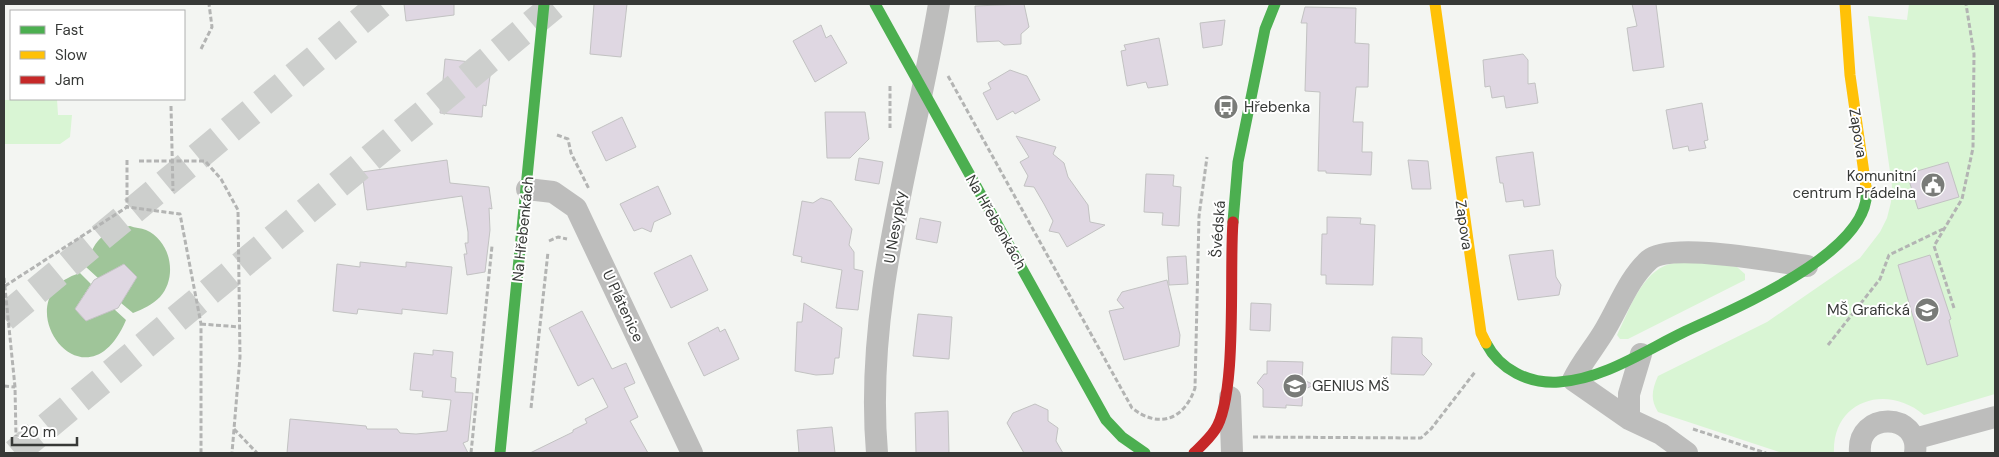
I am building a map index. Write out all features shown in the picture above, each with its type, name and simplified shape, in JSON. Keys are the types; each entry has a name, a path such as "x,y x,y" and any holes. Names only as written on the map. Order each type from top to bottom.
{"street":[{"name":"Na Hřebenkách","path":"500,453 544,4"},
{"name":"Na Hřebenkách","path":"875,4 921,90 1106,420 1127,445 1145,453"},
{"name":"U Nesypky","path":"877,453 875,433 877,338 898,204 921,90 932,47 939,4"},
{"name":"Švédská","path":"1196,453 1215,430 1224,407 1229,354 1231,242 1238,162 1265,29 1275,4"},
{"name":"Zapova","path":"1435,4 1481,333 1493,357 1502,367 1542,382 1573,380 1641,354 1770,291 1845,238 1860,219 1866,206 1867,193 1845,30 1845,4"},
{"name":"U Plátenice","path":"527,189 553,192 576,208 692,453"},
{"path":"1687,453 1661,434 1629,419 1573,380 1578,368 1606,330 1637,272 1650,258 1665,252 1692,252 1807,266"},
{"path":"1229,354 1240,445"},
{"path":"1629,419 1629,394 1641,354"},
{"path":"1860,453 1861,438 1866,430 1874,424 1883,421 1902,425 1914,446 1995,417"}],"path":[{"path":"202,49 212,27 209,4"},
{"path":"1954,308 1934,246 1962,199 1973,148 1974,54 1966,4"},
{"path":"932,47 1132,408 1142,415 1158,419 1172,417 1183,411 1191,401 1195,388 1199,216 1207,158"},
{"path":"171,106 173,191"},
{"path":"126,160 127,207"},
{"path":"139,161 205,161 221,179 238,210 240,326 232,453"},
{"path":"5,286 127,207 180,214 201,324 201,453"},
{"path":"1828,345 1880,279 1889,255 1944,229"},
{"path":"471,453 492,246"},
{"path":"530,415 548,252"},
{"path":"4,278 15,387 16,436"},
{"path":"201,324 240,326"},
{"path":"1240,445 1421,438 1431,429 1476,372"},
{"path":"4,386 15,387"},
{"path":"1686,426 1766,453"},
{"path":"234,429 257,453"}],"shaded area":[{"path":"1909,4 1995,4 1995,394 1924,415 1909,405 1894,400 1878,399 1864,402 1852,410 1842,421 1836,435 1834,453 1782,453 1658,412 1653,394 1658,376 1767,322 1860,258 1880,232 1887,218 1892,186 1868,16 1907,20"},
{"path":"4,100 57,100 58,115 72,115 70,137 60,144 4,144"},
{"path":"130,226 146,230 155,235 166,251 170,270 166,289 160,297 133,313 121,303 137,277 124,264 98,278 86,267 92,250 100,238 112,231"},
{"path":"1694,261 1737,267 1745,274 1745,280 1628,339 1620,339 1617,335 1631,304 1651,275 1660,268 1670,264"},
{"path":"80,273 91,284 75,309 86,321 114,309 126,320 109,347 90,357 72,354 58,342 49,324 48,304 57,286"}],"building":[{"path":"404,4 454,4 454,15 406,21"},
{"path":"594,4 627,4 621,57 590,54"},
{"path":"1024,4 1029,27 1021,34 1021,44 1004,45 999,41 977,42 975,6"},
{"path":"1632,4 1656,4 1664,67 1633,71 1627,28 1637,26"},
{"path":"1305,7 1356,8 1355,43 1369,44 1368,87 1356,87 1353,122 1363,122 1362,152 1372,152 1371,175 1318,171 1320,92 1305,91 1307,23 1301,23"},
{"path":"1225,20 1222,45 1203,48 1200,23"},
{"path":"821,25 826,38 831,35 847,63 815,82 793,41"},
{"path":"1159,38 1168,85 1148,88 1146,82 1127,86 1121,51 1126,50 1124,45"},
{"path":"1523,54 1528,60 1528,84 1535,83 1538,103 1506,108 1504,96 1492,98 1490,86 1485,87 1483,60"},
{"path":"445,59 487,64 486,76 490,76 486,106 483,105 482,117 440,113"},
{"path":"1010,70 1027,76 1040,100 1015,114 1013,111 997,120 983,93 991,89 988,83"},
{"path":"1702,103 1708,140 1704,141 1706,148 1689,151 1688,146 1673,149 1666,110"},
{"path":"825,112 865,112 869,139 850,158 827,158"},
{"path":"622,117 636,147 606,161 592,132"},
{"path":"1016,136 1056,147 1053,154 1064,163 1068,177 1088,205 1090,222 1105,225 1067,247 1059,233 1049,231 1053,221 1044,204 1034,187 1024,186 1028,176 1020,162 1029,157"},
{"path":"1533,152 1540,205 1524,207 1523,200 1506,202 1503,183 1500,183 1496,157"},
{"path":"859,158 883,162 879,184 855,180"},
{"path":"447,160 450,183 489,187 492,209 489,208 490,230 485,272 467,275 464,254 467,254 465,243 468,243 468,232 462,196 367,210 362,172"},
{"path":"1408,160 1428,161 1431,189 1412,189"},
{"name":"Komunitní centrum Prádelna","path":"1948,162 1959,197 1918,209 1907,174"},
{"path":"1146,174 1174,175 1173,186 1181,187 1179,226 1162,225 1163,213 1144,212"},
{"path":"658,186 671,214 654,222 651,232 642,228 634,231 620,204"},
{"path":"821,198 831,201 852,229 849,245 854,252 854,269 863,271 858,310 836,308 842,270 801,262 802,257 793,255 802,201 813,203"},
{"path":"1327,217 1361,218 1360,224 1375,225 1373,285 1326,284 1326,275 1321,275 1322,234 1327,234"},
{"path":"920,218 941,222 937,243 916,239"},
{"path":"1553,250 1556,277 1561,285 1559,295 1518,300 1509,255"},
{"path":"691,255 708,290 671,308 654,273"},
{"name":"MŠ Grafická","path":"1930,255 1951,319 1949,320 1958,356 1927,365 1898,265"},
{"path":"1186,256 1188,284 1169,285 1167,257"},
{"path":"360,262 406,267 406,262 452,267 447,314 402,309 402,314 358,309 357,314 333,311 337,264 360,267"},
{"path":"124,264 137,277 118,308 86,321 75,309 94,280"},
{"path":"1167,280 1180,335 1179,346 1124,360 1109,311 1124,308 1117,300 1122,292"},
{"path":"804,303 842,328 839,358 835,358 833,374 816,375 795,371 797,322 802,322"},
{"path":"1251,303 1271,304 1270,331 1250,330"},
{"path":"582,311 612,369 626,363 635,383 624,388 638,417 630,421 648,453 530,453 573,432 573,430 587,423 585,419 608,407 593,378 578,386 549,328"},
{"path":"918,314 952,317 949,359 913,356"},
{"path":"718,327 720,332 725,329 739,359 704,376 688,343"},
{"path":"1392,337 1422,338 1422,354 1432,364 1424,375 1391,374"},
{"path":"433,350 453,352 451,377 456,378 455,392 473,393 468,441 463,443 468,453 287,453 290,419 366,426 367,429 397,429 400,433 416,434 447,431 451,400 422,397 423,391 410,390 414,353 433,355"},
{"path":"1267,361 1303,362 1302,379 1314,385 1303,390 1302,406 1286,405 1286,408 1263,407 1263,389 1257,383 1264,374 1267,374"},
{"path":"1035,404 1048,410 1048,421 1058,428 1056,441 1063,453 1024,453 1007,423 1013,413"},
{"path":"948,411 949,453 916,453 915,413"},
{"path":"832,427 835,453 799,453 797,430"}],"tunnel":[{"path":"4,318 381,4"},
{"path":"15,453 556,4"}],"traffic: fast":[{"path":"500,453 544,4"},
{"path":"875,4 1106,420 1122,437 1145,453"},
{"path":"1233,222 1238,162 1265,29 1275,4"},
{"path":"1486,343 1492,353 1507,368 1526,378 1537,381 1559,382 1575,380 1622,364 1763,294 1795,276 1824,256 1848,234 1863,211 1866,187"}],"traffic: slow":[{"path":"1435,4 1481,333 1486,343"},
{"path":"1845,4 1850,75 1866,187"}],"traffic: jam":[{"path":"1194,453 1215,430 1222,413 1227,390 1230,362 1233,222"}],"place":[{"name":"Hřebenka","path":"1226,107"},
{"name":"Komunitní centrum Prádelna","path":"1933,185"},
{"name":"MŠ Grafická","path":"1927,310"},
{"name":"GENIUS MŠ","path":"1295,386"}]}
